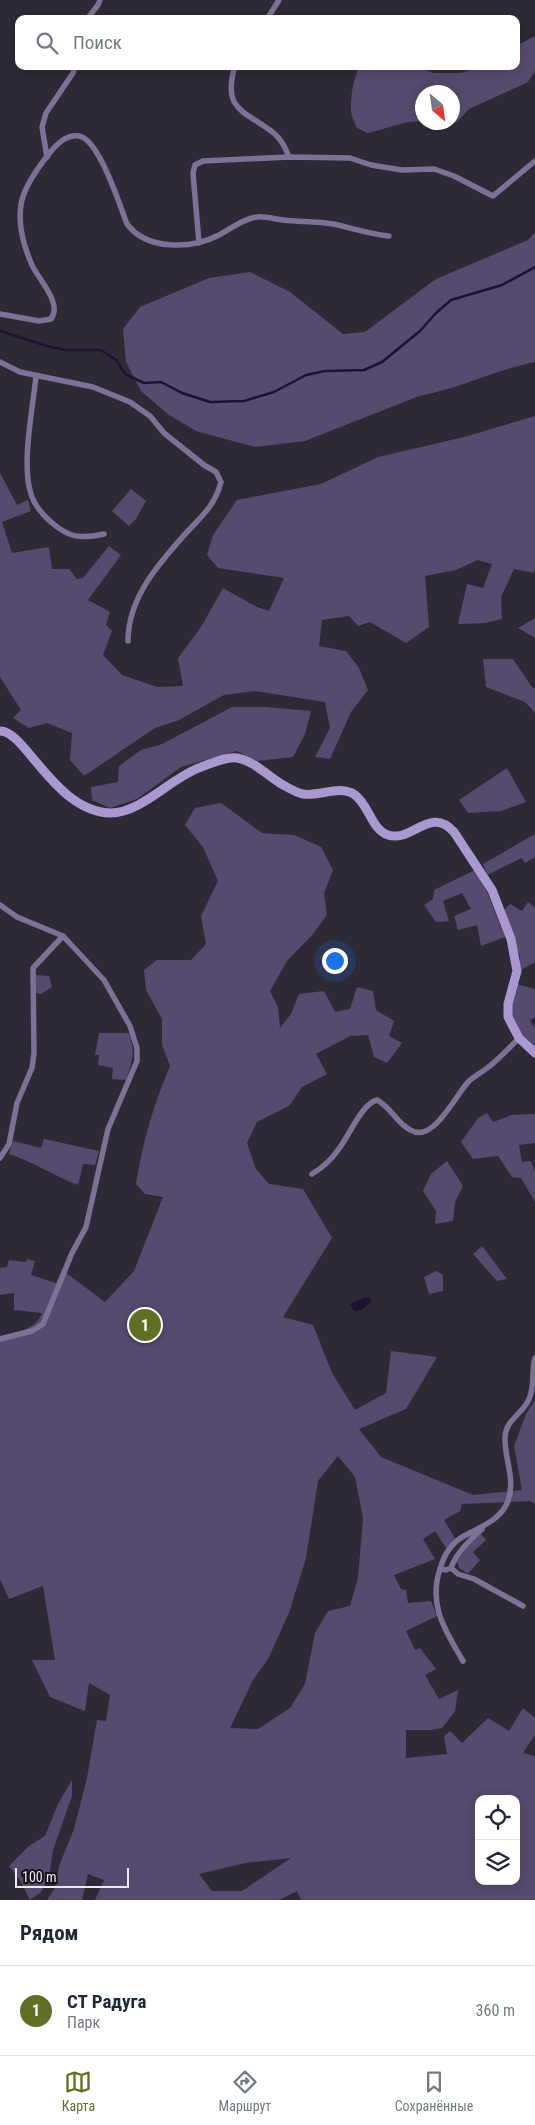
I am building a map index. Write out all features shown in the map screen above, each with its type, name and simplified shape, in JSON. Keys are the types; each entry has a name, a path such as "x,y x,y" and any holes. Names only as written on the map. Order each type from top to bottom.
{"street":[{"path":"90,15 100,0"},
{"path":"271,15 280,0"},
{"path":"47,157 42,127 46,113 74,70"},
{"path":"234,70 230,82 231,94 236,105 240,110 275,134 289,157"},
{"path":"0,314 39,321 51,319 54,315 54,308 50,297 32,266 26,250 20,223 21,204 27,188 47,157 60,142 68,137 81,136 93,149 110,174 127,224 138,235 157,242 175,245 199,243 219,235 235,225 257,217 333,224 370,234 389,236"},
{"path":"199,243 192,173 196,165 203,161 289,157 350,158 372,165 402,170 434,169 454,176 493,196 535,161"},
{"path":"0,362 20,372 93,387 130,402 150,416 164,433 204,465 216,472 222,482 217,499 153,571 140,593 128,625 128,640"},
{"path":"36,376 27,479 31,496 41,513 58,528 83,538 104,534"},
{"path":"0,731 10,732 39,767 69,797 89,809 101,812 112,813 131,808 187,772 220,761 236,758 251,764 296,792 312,794 339,791 353,793 362,801 379,829 391,836 407,833 433,822 445,824 454,832 492,890 511,939 517,971 508,1004 508,1017 519,1038 535,1053"},
{"path":"0,904 17,917 63,936 104,980 130,1026 137,1048 137,1061 108,1129 86,1227 72,1253 43,1324 32,1331 0,1339"},
{"path":"0,1158 9,1144 17,1102 32,1068 34,1046 33,968 63,936"},
{"path":"312,1174 322,1168 338,1151 362,1111 372,1102 377,1100 381,1102 398,1120 415,1132 426,1131 440,1120 469,1081 492,1065 519,1038"},
{"path":"451,1568 452,1562 471,1539 502,1512 508,1501 510,1464 505,1437 508,1424 529,1401 535,1358"},
{"path":"462,1661 444,1630 435,1600 436,1580 449,1548 462,1537 491,1521"},
{"path":"440,1569 446,1570 451,1568"},
{"path":"451,1568 458,1574 474,1579 523,1606"}],"shaded area":[{"path":"535,36 535,71 528,82 469,109 460,119 460,85 415,85 415,122 368,133 357,128 352,115 351,100 358,70 425,70 434,73 461,73 470,70 520,70 520,44"},
{"path":"535,232 535,362 419,396 305,441 255,447 196,431 169,415 141,391 126,362 123,329 140,307 209,278 250,272 290,292 343,334 365,332 436,279 528,240"},
{"path":"535,416 535,570 533,573 514,569 501,597 502,619 485,623 458,624 467,584 483,588 492,564 478,560 456,570 425,576 429,627 406,643 370,622 358,626 349,616 322,620 319,646 346,651 359,668 368,690 351,712 330,759 315,757 330,728 325,702 255,691 224,695 179,720 155,728 84,776 70,760 72,733 47,723 29,728 13,718 21,710 0,677 0,473 17,505 28,500 31,511 2,522 12,553 49,547 52,569 69,569 77,579 83,578 109,546 121,555 88,600 110,612 106,625 112,631 103,655 122,675 157,687 183,686 178,658 201,627 223,588 257,607 269,611 284,578 218,568 207,555 213,535 237,500 321,484 378,457 464,437"},
{"path":"131,489 146,501 136,519 129,526 112,511"},
{"path":"535,618 535,638 518,628"},
{"path":"483,659 513,659 532,687 535,688 535,713 525,702 486,687"},
{"path":"232,707 266,707 311,711 305,734 293,757 257,761 237,751 181,767 137,799 110,808 92,800 91,787 118,782 119,766 141,750 162,744"},
{"path":"507,768 526,802 501,811 468,813 459,800"},
{"path":"221,803 262,833 294,835 321,847 333,870 324,893 327,915 312,935 287,961 270,991 278,1007 280,1028 291,1014 299,994 324,991 335,1012 350,1009 357,987 373,991 376,1010 394,1021 389,1036 402,1043 387,1063 374,1057 368,1035 350,1036 316,1054 327,1074 302,1087 289,1106 257,1122 247,1143 256,1169 269,1184 303,1189 332,1238 283,1317 313,1325 332,1373 355,1410 386,1393 391,1351 437,1357 406,1409 359,1429 381,1457 473,1495 522,1490 514,1446 526,1414 535,1400 535,1504 530,1501 462,1504 460,1511 444,1520 456,1540 446,1548 435,1531 423,1539 435,1559 394,1575 401,1589 406,1590 408,1603 431,1601 437,1616 406,1631 415,1650 420,1648 436,1669 425,1675 439,1699 458,1690 455,1711 442,1728 406,1730 406,1758 447,1754 444,1736 450,1731 462,1743 488,1718 509,1731 523,1708 535,1718 535,1735 523,1753 535,1756 535,1900 301,1900 297,1891 279,1900 95,1900 104,1880 88,1874 82,1900 47,1900 55,1888 59,1866 74,1829 87,1778 97,1720 106,1721 110,1695 89,1683 85,1711 50,1697 32,1660 55,1660 43,1586 9,1599 0,1579 0,1336 30,1327 39,1319 42,1313 14,1310 14,1293 0,1295 0,1268 7,1267 9,1260 26,1262 27,1259 35,1261 31,1275 56,1283 62,1270 105,1302 134,1271 163,1197 145,1194 136,1184 149,1124 170,1066 162,1045 162,1019 146,990 144,970 157,960 191,960 206,944 201,916 218,881 203,847 185,825 195,808","holes":["338,1456 355,1477 363,1518 358,1578 350,1606 328,1611 315,1633 305,1684 290,1708 258,1729 230,1728 253,1680 268,1659 289,1613 306,1558 318,1481","291,1858 242,1891 212,1891 199,1874 245,1863"]},
{"path":"535,834 535,857 525,863 522,858 487,875 483,864"},
{"path":"475,870 487,892 505,937 481,946 477,925 458,930 454,916 471,909 462,893 443,901 449,921 436,922 424,905 433,899 434,890"},
{"path":"528,902 535,908 535,962 519,971 520,957 503,911 510,904 522,911"},
{"path":"36,975 49,976 52,987 41,994 36,993"},
{"path":"517,984 535,989 535,1017 530,1021 535,1028 535,1047 520,1032 512,1019 512,1004"},
{"path":"99,1033 129,1033 133,1052 126,1080 112,1079 113,1068 98,1065 99,1055 95,1055"},
{"path":"487,1113 493,1122 512,1115 535,1114 535,1143 519,1145 522,1162 531,1161 535,1172 535,1202 521,1178 512,1177 498,1156 473,1159 461,1142 478,1118"},
{"path":"44,1139 99,1151 95,1165 83,1164 78,1185 9,1154 13,1141 41,1148"},
{"path":"447,1161 463,1186 455,1202 453,1221 435,1224 436,1211 423,1191 431,1174"},
{"path":"482,1246 507,1279 497,1281 473,1254"},
{"path":"436,1271 443,1275 443,1291 429,1294 424,1277"},
{"path":"365,1297 370,1298 371,1302 361,1310 354,1311 350,1304"},
{"path":"481,1534 486,1540 473,1552 480,1560 468,1574 459,1568 457,1561 470,1544"},
{"path":"72,1780 72,1796 53,1850 49,1877 41,1892 30,1900 20,1880 9,1866 29,1846 45,1836 58,1804"}],"waterway":[{"path":"0,331 65,350 101,350 116,360 125,374 144,383 161,382 182,393 210,402 244,401 274,392 306,375 325,371 364,370 382,362 420,331 451,300 502,285 535,267"}],"place":[{"name":"СТ Радуга","path":"145,1325"}]}
